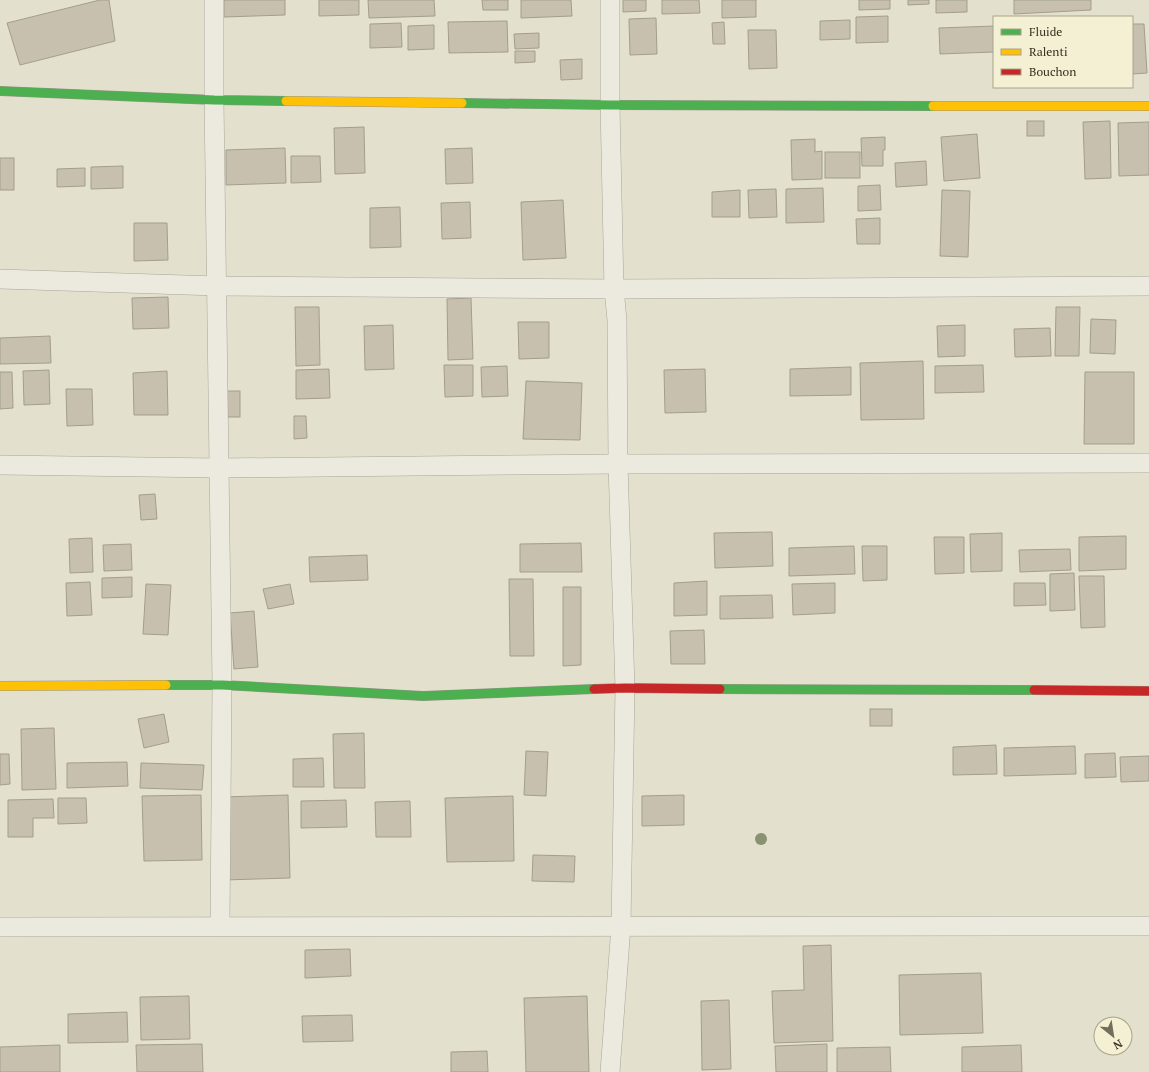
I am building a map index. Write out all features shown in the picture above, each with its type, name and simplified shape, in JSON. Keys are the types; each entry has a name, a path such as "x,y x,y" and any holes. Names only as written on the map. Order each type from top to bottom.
{"street":[{"path":"214,0 218,468 222,685 220,926"},
{"path":"610,0 610,105 614,289 617,320 618,464 625,688 621,926 610,1072"},
{"path":"0,91 214,100 610,105 1149,106"},
{"path":"0,279 216,286 614,289 1149,286"},
{"path":"0,465 218,468 618,464 1149,463"},
{"path":"0,686 222,685 424,696 625,688 1149,691"},
{"path":"0,927 1149,926"}],"building":[{"path":"100,0 109,0 115,41 20,65 7,23"},
{"path":"224,0 285,0 285,15 224,17"},
{"path":"319,0 359,0 359,15 319,16"},
{"path":"368,0 434,0 435,16 369,18"},
{"path":"482,0 508,0 508,10 483,10"},
{"path":"521,0 571,0 572,16 521,18"},
{"path":"623,0 646,0 646,11 623,12"},
{"path":"662,0 699,0 700,13 662,14"},
{"path":"722,0 756,0 756,17 722,18"},
{"path":"859,0 890,0 890,9 859,10"},
{"path":"908,0 929,0 929,4 908,5"},
{"path":"936,0 967,0 967,12 936,13"},
{"path":"1014,0 1091,0 1091,10 1014,14"},
{"path":"888,16 888,42 856,43 856,17"},
{"path":"656,18 657,54 630,55 629,19"},
{"path":"850,20 850,39 820,40 820,21"},
{"path":"507,21 508,52 449,53 448,22"},
{"path":"724,22 725,44 713,44 712,23"},
{"path":"401,23 402,47 370,48 370,24"},
{"path":"1133,24 1144,24 1147,73 1133,74"},
{"path":"434,25 434,49 408,50 408,26"},
{"path":"993,26 993,52 940,54 939,28"},
{"path":"748,30 776,30 777,68 749,69"},
{"path":"539,33 539,48 515,49 514,34"},
{"path":"515,51 535,51 535,62 515,63"},
{"path":"582,59 582,79 561,80 560,60"},
{"path":"1027,121 1044,121 1044,136 1027,136"},
{"path":"1110,121 1111,178 1085,179 1083,122"},
{"path":"1149,122 1149,175 1119,176 1118,123"},
{"path":"364,127 365,173 335,174 334,128"},
{"path":"977,134 980,178 944,181 941,137"},
{"path":"885,137 883,166 862,166 861,138"},
{"path":"815,139 815,152 822,151 822,179 792,180 791,140"},
{"path":"285,148 286,183 226,185 226,150"},
{"path":"472,148 473,183 446,184 445,149"},
{"path":"825,152 860,152 860,178 825,178"},
{"path":"291,156 320,156 321,182 291,183"},
{"path":"0,158 14,158 14,190 0,190"},
{"path":"926,161 927,185 896,187 895,163"},
{"path":"123,166 123,188 91,189 91,167"},
{"path":"85,168 85,186 57,187 57,169"},
{"path":"880,185 881,210 858,211 858,186"},
{"path":"823,188 824,222 786,223 786,189"},
{"path":"776,189 777,217 749,218 748,190"},
{"path":"740,190 740,217 712,217 712,192"},
{"path":"942,190 970,191 968,257 940,256"},
{"path":"563,200 566,258 523,260 521,202"},
{"path":"470,202 471,238 442,239 441,203"},
{"path":"400,207 401,247 370,248 370,208"},
{"path":"880,218 880,244 857,244 856,219"},
{"path":"134,223 167,223 168,260 134,261"},
{"path":"168,297 169,328 133,329 132,298"},
{"path":"471,298 473,359 448,360 447,299"},
{"path":"295,307 319,307 320,365 296,366"},
{"path":"1056,307 1080,307 1079,356 1055,356"},
{"path":"1091,319 1116,320 1115,354 1090,353"},
{"path":"518,322 549,322 549,358 519,359"},
{"path":"393,325 394,369 365,370 364,326"},
{"path":"965,325 965,356 938,357 937,326"},
{"path":"1050,328 1051,356 1015,357 1014,329"},
{"path":"50,336 51,363 0,364 0,338"},
{"path":"923,361 924,419 861,420 860,363"},
{"path":"444,365 473,365 473,396 445,397"},
{"path":"983,365 984,392 935,393 935,366"},
{"path":"507,366 508,396 482,397 481,367"},
{"path":"851,367 851,395 790,396 790,369"},
{"path":"329,369 330,398 296,399 296,370"},
{"path":"705,369 706,412 665,413 664,370"},
{"path":"49,370 50,404 24,405 23,371"},
{"path":"167,371 168,415 134,415 133,373"},
{"path":"0,372 12,372 13,408 0,409"},
{"path":"1085,372 1134,372 1134,444 1084,444"},
{"path":"526,381 582,383 580,440 523,439"},
{"path":"66,389 92,389 93,425 67,426"},
{"path":"223,391 240,391 240,417 223,417"},
{"path":"294,416 306,416 307,438 294,439"},
{"path":"155,494 157,519 141,520 139,495"},
{"path":"772,532 773,566 715,568 714,533"},
{"path":"1002,533 1002,571 971,572 970,534"},
{"path":"1126,536 1126,569 1079,571 1079,537"},
{"path":"934,537 964,537 964,573 935,574"},
{"path":"92,538 93,572 70,573 69,539"},
{"path":"581,543 582,572 520,572 520,544"},
{"path":"131,544 132,570 104,571 103,545"},
{"path":"854,546 855,574 789,576 789,548"},
{"path":"862,546 887,546 887,580 863,581"},
{"path":"1070,549 1071,570 1020,572 1019,550"},
{"path":"367,555 368,580 310,582 309,557"},
{"path":"1074,573 1075,610 1050,611 1050,574"},
{"path":"1079,576 1104,576 1105,627 1081,628"},
{"path":"132,577 132,597 102,598 102,578"},
{"path":"509,579 533,579 534,656 510,656"},
{"path":"707,581 707,615 674,616 674,583"},
{"path":"90,582 92,615 67,616 66,583"},
{"path":"835,583 835,613 793,615 792,584"},
{"path":"1014,583 1045,583 1046,605 1014,606"},
{"path":"146,584 171,585 168,635 143,634"},
{"path":"290,584 294,604 268,609 263,589"},
{"path":"563,587 581,587 581,665 563,666"},
{"path":"772,595 773,618 720,619 720,596"},
{"path":"254,611 258,667 234,669 230,613"},
{"path":"704,630 705,664 671,664 670,631"},
{"path":"870,709 892,709 892,726 870,726"},
{"path":"164,714 169,742 144,748 138,719"},
{"path":"54,728 56,789 22,790 21,729"},
{"path":"364,733 365,788 334,788 333,734"},
{"path":"996,745 997,774 953,775 953,747"},
{"path":"1075,746 1076,774 1004,776 1004,748"},
{"path":"526,751 548,752 546,796 524,795"},
{"path":"1115,753 1116,777 1085,778 1085,754"},
{"path":"0,754 9,754 10,784 0,785"},
{"path":"1149,756 1149,781 1121,782 1120,757"},
{"path":"323,758 324,787 293,787 293,759"},
{"path":"127,762 128,786 67,788 67,763"},
{"path":"141,763 204,765 202,790 140,788"},
{"path":"201,795 202,860 144,861 142,796"},
{"path":"288,795 290,878 224,880 222,797"},
{"path":"684,795 684,825 642,826 642,796"},
{"path":"513,796 514,861 447,862 445,798"},
{"path":"58,798 86,798 87,823 58,824"},
{"path":"53,799 54,818 33,818 33,837 8,837 8,800"},
{"path":"346,800 347,827 301,828 301,801"},
{"path":"410,801 411,837 376,837 375,802"},
{"path":"533,855 575,856 574,882 532,881"},
{"path":"831,945 833,1041 774,1043 772,991 804,990 803,946"},
{"path":"350,949 351,976 305,978 305,950"},
{"path":"981,973 983,1033 900,1035 899,975"},
{"path":"189,996 190,1039 141,1040 140,997"},
{"path":"587,996 589,1072 526,1072 524,998"},
{"path":"729,1000 731,1069 702,1070 701,1001"},
{"path":"127,1012 128,1042 68,1043 68,1014"},
{"path":"352,1015 353,1041 303,1042 302,1016"},
{"path":"202,1044 203,1072 137,1072 136,1045"},
{"path":"827,1044 827,1072 776,1072 775,1046"},
{"path":"60,1045 60,1072 0,1072 0,1047"},
{"path":"1021,1045 1022,1072 962,1072 962,1047"},
{"path":"890,1047 891,1072 837,1072 837,1048"},
{"path":"487,1051 488,1072 451,1072 451,1052"}],"traffic: fast":[{"path":"0,91 214,100 286,101"},
{"path":"462,103 933,106"},
{"path":"166,685 222,685 423,696 594,689"},
{"path":"720,689 1034,690"}],"traffic: slow":[{"path":"286,101 462,103"},
{"path":"933,106 1149,106"},
{"path":"0,686 166,685"}],"traffic: jam":[{"path":"594,689 720,689"},
{"path":"1034,690 1149,691"}]}
